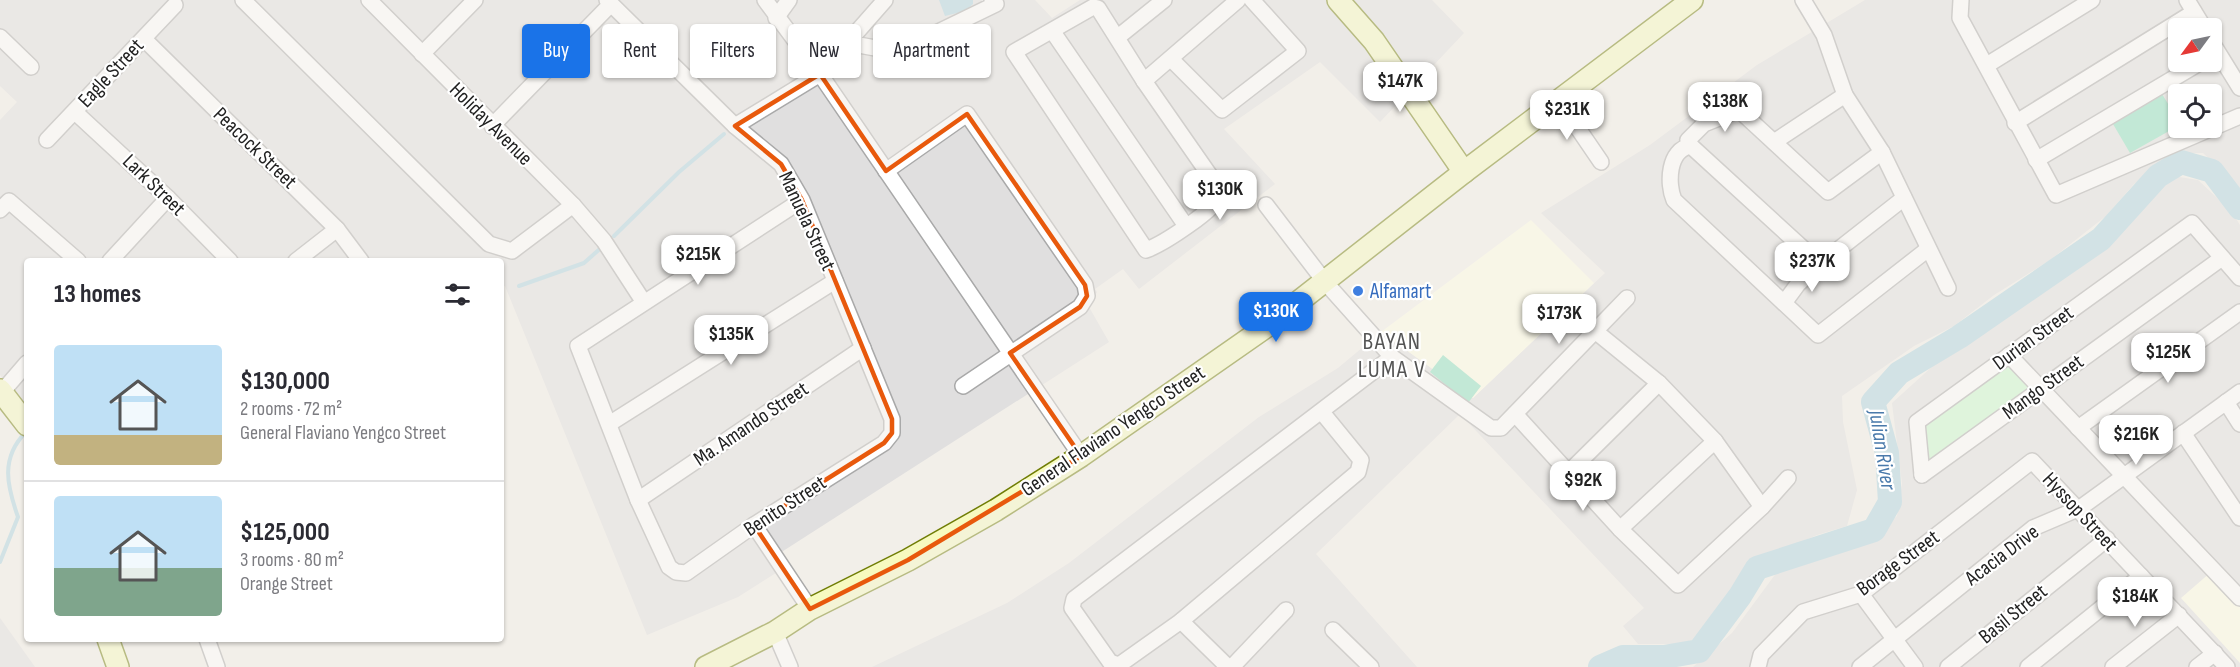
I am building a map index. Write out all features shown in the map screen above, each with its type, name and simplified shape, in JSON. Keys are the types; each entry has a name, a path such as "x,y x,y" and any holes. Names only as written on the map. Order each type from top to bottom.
{"main road":[{"path":"1338,0 1374,41 1464,172"},
{"name":"General Flaviano Yengco Street","path":"706,667 775,632 810,609 927,549 996,510 1081,456 1325,282 1464,172 1560,102 1692,0"},
{"path":"1,391 24,421"},
{"path":"109,642 118,667"}],"street":[{"path":"243,0 489,244 512,251 573,205"},
{"name":"Holiday Avenue","path":"369,0 573,205 604,241 643,301"},
{"path":"422,54 475,0"},
{"path":"765,0 788,33"},
{"path":"776,18 789,0"},
{"path":"861,28 885,0"},
{"path":"861,45 897,52 996,4 992,0"},
{"path":"1118,38 1164,0"},
{"path":"1143,81 1238,0"},
{"path":"1171,59 1222,110 1298,51 1252,0"},
{"path":"1803,0 1824,35 1845,95 1882,152 1948,288"},
{"path":"1987,65 2092,0"},
{"path":"492,126 609,2"},
{"name":"Manuela Street","path":"609,2 735,126 781,164 802,200 892,419 892,433"},
{"path":"1965,2 1960,18 2056,195 2240,116"},
{"name":"Eagle Street","path":"47,140 175,5"},
{"path":"2015,123 2191,6"},
{"path":"1093,7 1098,8 1118,38 1143,81 1222,193 1220,201 1186,226 1146,250 1014,52 1053,32 1093,7"},
{"path":"1053,32 1186,226"},
{"path":"0,37 31,67"},
{"name":"Peacock Street","path":"144,39 337,229 359,258"},
{"path":"2222,62 2240,88"},
{"path":"2036,160 2184,72"},
{"path":"735,126 813,78"},
{"path":"823,78 1081,456"},
{"path":"1774,142 1845,95"},
{"path":"1560,102 1601,162"},
{"path":"1820,264 1691,146 1688,140 1704,124 1739,110 1828,192 1882,152"},
{"name":"Lark Street","path":"75,112 168,198 227,258"},
{"path":"886,171 967,114 1085,285 1087,296 1080,307 963,386"},
{"path":"1691,146 1684,147 1679,152 1669,174 1669,189 1674,200 1818,335 1928,249"},
{"path":"113,258 168,198"},
{"path":"1784,303 1798,284 1820,264 1904,198"},
{"path":"638,500 578,346 643,301 802,200"},
{"path":"1266,205 1325,282 1392,357 1491,428 1501,428 1627,298"},
{"path":"4,206 74,258"},
{"name":"Durian Street","path":"1922,475 1917,422 2008,355 2192,224 2222,258"},
{"path":"300,258 337,229"},
{"path":"2222,258 2240,278"},
{"name":"Mango Street","path":"1922,475 2222,258"},
{"path":"609,424 835,281"},
{"path":"2078,428 2240,312"},
{"path":"1595,331 1659,383 1715,441 1761,507"},
{"name":"Ma. Amando Street","path":"638,500 863,348"},
{"path":"2008,355 2240,598"},
{"path":"1322,411 1360,459 1358,472 1181,621 1119,665 1114,665 1071,604 1392,357"},
{"path":"1,391 24,366"},
{"path":"1569,472 1659,383"},
{"name":"Acacia Drive","path":"1860,667 2033,528 2080,508 2240,392"},
{"path":"2226,402 2240,424"},
{"path":"1515,414 1620,529 1678,585 1761,507 1788,478"},
{"name":"Benito Street","path":"638,500 669,567 676,572 686,573 754,525 884,443 892,433"},
{"path":"2183,433 2240,518"},
{"path":"1620,529 1715,441"},
{"name":"Hyssop Street","path":"2032,461 2080,508 2227,667"},
{"name":"Borage Street","path":"1759,661 1803,612 1861,594 2032,461"},
{"path":"754,525 810,609"},
{"name":"Basil Street","path":"1948,667 2107,539"},
{"path":"2028,667 2141,576"},
{"path":"1861,594 1915,667"},
{"path":"1181,621 1230,667 1287,610"},
{"path":"2113,667 2179,615"},
{"path":"1333,630 1371,667"},
{"path":"775,632 790,667"},
{"path":"208,642 217,667"},
{"path":"2197,667 2214,653"}],"highlighted area":[{"path":"820,74 886,171 967,114 1085,285 1087,296 1080,307 1010,353 1081,456 908,560 810,609 754,525 884,443 892,433 892,419 802,200 781,164 735,126"}],"shaded area":[{"path":"0,0 1035,0 1052,18 1080,0 1432,0 1464,33 1380,122 1320,62 1224,129 1275,184 1139,289 1123,269 1095,289 1097,292 1089,307 1109,342 780,553 787,566 738,597 647,635 504,286 504,258 24,258 24,404 0,375 0,120 17,102 0,86"},
{"path":"1865,0 2240,0 2240,194 2232,180 2203,153 2175,153 2134,184 2106,216 2050,260 1994,295 1954,326 1914,346 1842,396 1843,422 1857,490 1847,526 1817,535 1773,554 1755,566 1719,620 1701,638 1676,644 1638,644 1623,626 1644,608 1460,414 1316,554 1417,667 872,667 1007,603 1069,563 1259,417 1338,368 1381,332 1473,398 1605,273 1541,213 1650,145 1757,65"},
{"path":"2173,176 2198,180 2231,211 2240,225 2240,667 1693,667 1732,633 1777,572 1876,535 1897,516 1902,483 1892,403 1945,355 2107,243 2130,216"},
{"path":"1531,220 1594,283 1473,398 1381,332"},
{"path":"2211,572 2240,603 2240,663 2181,598"},
{"path":"0,618 35,667 0,667"}],"green space":[{"path":"2162,94 2168,104 2168,132 2130,153 2113,124"},
{"path":"1443,355 1481,386 1468,403 1430,372"},
{"path":"2008,360 2036,388 1925,469 1922,424"}],"water":[{"path":"939,0 973,0 973,4 965,11 945,16"}],"waterway":[{"path":"614,236 679,172 724,134"},
{"name":"Julian River","path":"1600,667 1623,657 1664,657 1699,651 1740,596 1757,568 1874,530 1890,502 1887,453 1873,402 1899,373 1959,337 2101,239 2158,176 2181,162 2212,171 2240,208"},
{"path":"519,286 584,263 602,247"},
{"path":"0,562 18,517 9,483 9,462 12,452 24,434"}],"place":[{"name":"Alfamart","path":"1358,291"}],"district":[{"name":"BAYAN LUMA V","path":"1392,355"}]}
